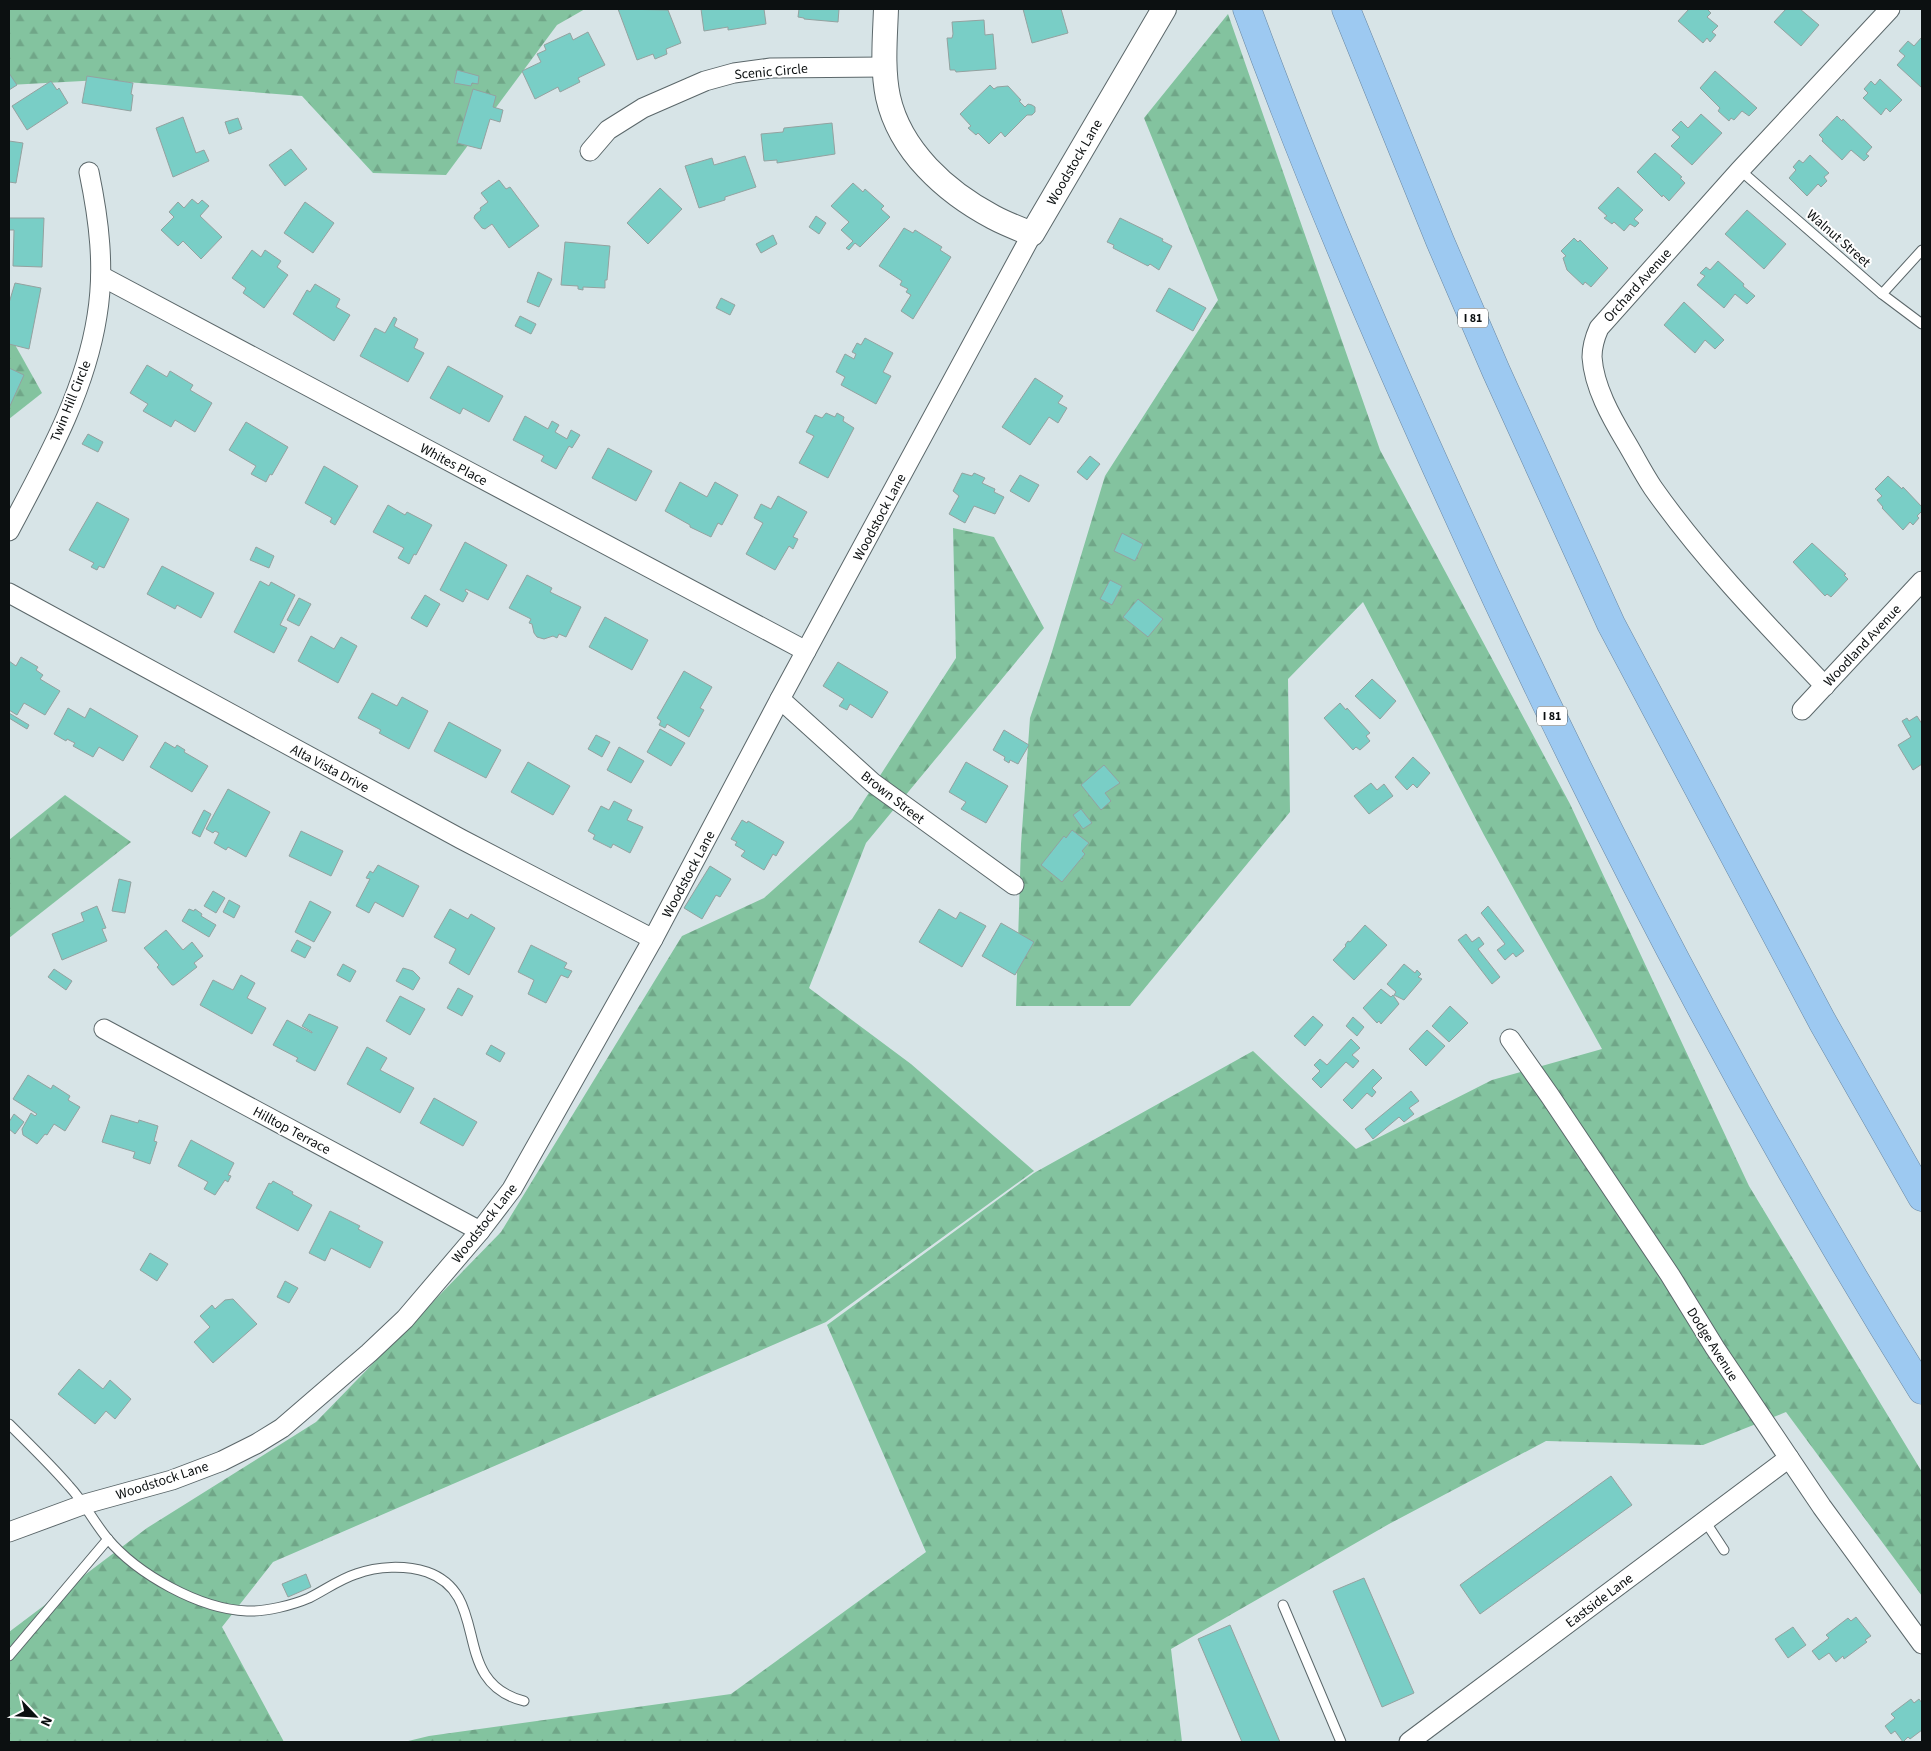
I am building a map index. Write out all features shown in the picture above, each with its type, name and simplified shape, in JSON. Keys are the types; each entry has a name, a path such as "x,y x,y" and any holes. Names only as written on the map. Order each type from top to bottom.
{"highway":[{"name":"I 81","path":"1247,9 1319,195 1410,411 1499,607 1573,760 1686,979 1767,1130 1922,1390"},
{"name":"I 81","path":"1346,9 1444,250 1496,371 1611,624 1822,1021 1922,1197"}],"street":[{"path":"886,9 884,67 888,97 898,124 912,150 931,171 960,196 993,217 1032,234"},
{"name":"Orchard Avenue","path":"1825,686 1779,638 1700,549 1652,487 1615,422 1602,393 1592,357 1594,342 1599,328 1740,170 1890,9"},
{"name":"Woodstock Lane","path":"9,1532 85,1504 172,1480 222,1461 282,1428 369,1353 405,1319 480,1231 512,1189 653,939 780,699 1032,234 1163,10"},
{"name":"Scenic Circle","path":"590,151 608,130 643,108 706,81 734,73 771,68 884,67"},
{"name":"Twin Hill Circle","path":"9,531 34,484 75,397 89,357 98,316 101,248 96,206 89,172"},
{"name":"Whites Place","path":"101,276 806,652"},
{"name":"Woodland Avenue","path":"1802,710 1922,581"},
{"name":"Alta Vista Drive","path":"9,594 461,839 653,939"},
{"name":"Brown Street","path":"780,699 873,783 1014,886"},
{"name":"Hilltop Terrace","path":"104,1029 480,1231"},
{"name":"Dodge Avenue","path":"1510,1039 1670,1274 1715,1348 1822,1508 1922,1644"},
{"name":"Eastside Lane","path":"1409,1742 1789,1458"}],"lane":[{"name":"Walnut Street","path":"1740,170 1882,294 1922,324"},
{"path":"1882,294 1922,250"},
{"path":"9,1424 69,1485 85,1504 108,1539 138,1567 166,1585 212,1604 248,1612 285,1606 308,1598 356,1574 380,1568 404,1568 426,1572 442,1579 455,1591 464,1606 478,1661 485,1677 499,1692 511,1698 524,1701"},
{"path":"1705,1521 1724,1550"},
{"path":"9,1656 108,1539"},
{"path":"1283,1606 1341,1742"}],"green space":[{"path":"9,9 585,9 557,25 446,175 373,173 302,96 101,80 9,85"},
{"path":"1228,14 1380,450 1570,804 1749,1186 1922,1472 1922,1596 1786,1412 1703,1445 1546,1441 1389,1524 1171,1649 1182,1742 404,1742 429,1736 731,1694 926,1552 827,1325 1034,1173 1253,1051 1356,1149 1492,1080 1602,1049 1484,835 1363,602 1288,679 1290,812 1130,1006 1016,1006 1021,844 1030,718 1105,476 1218,300 1144,118"},
{"path":"9,334 42,393 9,419"},
{"path":"953,528 994,537 1044,628 866,843 809,988 911,1064 1034,1171 826,1322 273,1562 222,1627 284,1742 9,1742 9,1632 147,1528 316,1422 501,1232 682,936 764,898 852,819 956,658"},
{"path":"65,795 131,842 9,938 9,840"}],"building":[{"path":"618,9 668,10 681,43 666,49 667,54 655,59 653,54 637,60"},
{"path":"701,9 764,9 766,24 728,30 728,27 704,31"},
{"path":"799,9 839,9 838,22 798,17"},
{"path":"1023,9 1061,9 1068,33 1032,43"},
{"path":"1689,9 1707,9 1711,13 1707,17 1718,26 1712,32 1716,35 1710,42 1707,38 1703,43 1678,21"},
{"path":"1786,9 1800,9 1819,25 1801,46 1774,22"},
{"path":"984,20 985,35 993,34 996,69 956,72 955,70 950,70 947,38 952,38 952,22"},
{"path":"588,32 605,65 578,78 580,82 560,92 558,87 535,99 522,71 541,62 537,54 546,50 544,45 570,33 573,40"},
{"path":"1921,38 1922,88 1897,65 1905,56 1899,51 1908,41 1914,46"},
{"path":"457,70 479,76 478,84 472,83 471,86 454,83"},
{"path":"1715,71 1757,108 1749,116 1742,111 1734,120 1731,118 1729,121 1718,111 1720,108 1700,88"},
{"path":"9,73 17,85 9,90"},
{"path":"87,76 133,83 131,111 82,103"},
{"path":"1880,79 1902,100 1890,112 1886,108 1881,115 1863,98 1868,93 1864,89 1871,81 1875,85"},
{"path":"51,81 57,90 59,88 68,103 27,130 12,106"},
{"path":"990,85 994,89 1008,86 1025,107 1028,104 1035,107 1035,112 1032,115 1027,115 1005,137 1001,132 989,144 978,133 976,135 968,128 971,126 960,114"},
{"path":"473,89 496,96 493,107 503,110 500,122 490,119 481,149 457,143"},
{"path":"1701,114 1722,133 1692,165 1671,146 1680,137 1672,130 1681,121 1688,128"},
{"path":"1837,116 1842,121 1843,119 1872,147 1866,154 1869,156 1864,161 1851,150 1842,160 1822,141 1823,139 1819,135"},
{"path":"183,117 196,153 204,150 209,161 173,177 156,128"},
{"path":"238,118 242,129 229,134 225,122"},
{"path":"832,123 835,154 777,163 777,160 764,161 761,134 783,132 784,128"},
{"path":"9,141 23,143 16,183 9,182"},
{"path":"291,149 307,169 285,186 269,165"},
{"path":"1655,153 1682,177 1680,178 1685,183 1669,201 1663,195 1662,197 1637,172"},
{"path":"1810,155 1829,173 1824,177 1827,181 1821,187 1818,184 1807,196 1789,178 1796,170 1793,167 1799,160 1803,163"},
{"path":"745,156 756,187 699,208 685,166 712,158 714,165"},
{"path":"499,180 506,189 510,187 539,226 509,248 492,224 485,229 482,228 474,218 481,210 480,208 488,202 481,193"},
{"path":"853,183 863,192 865,189 884,206 881,209 890,217 860,247 855,243 849,250 846,248 853,241 841,230 849,222 831,206"},
{"path":"1618,187 1643,210 1634,219 1639,223 1635,227 1630,224 1624,231 1614,222 1612,224 1604,218 1607,216 1598,208"},
{"path":"660,188 682,209 648,244 627,223"},
{"path":"192,199 198,204 202,200 209,206 200,216 222,237 201,259 183,241 178,246 161,230 174,217 169,212 178,202 184,208"},
{"path":"305,202 334,223 313,253 284,233"},
{"path":"1747,210 1786,244 1764,269 1725,234"},
{"path":"816,216 826,223 819,234 809,227"},
{"path":"9,218 44,218 42,267 13,266 14,230 9,230"},
{"path":"1120,218 1163,239 1162,241 1172,246 1159,270 1150,264 1148,266 1113,248 1114,245 1107,242"},
{"path":"904,228 913,233 915,230 942,247 940,250 951,257 913,319 901,311 911,295 906,292 908,289 900,285 902,281 879,266"},
{"path":"773,235 777,244 761,253 756,244"},
{"path":"1574,238 1578,242 1580,240 1608,268 1591,287 1585,282 1583,285 1567,270 1563,258 1566,256 1561,251"},
{"path":"565,242 610,246 605,288 583,287 583,290 578,289 578,286 561,285"},
{"path":"252,250 261,257 265,250 281,261 277,267 288,275 264,308 243,293 246,288 232,278"},
{"path":"1718,261 1755,296 1747,304 1735,294 1724,308 1697,285 1705,276 1700,273 1706,267 1710,270"},
{"path":"538,272 552,279 539,307 527,302"},
{"path":"15,283 41,288 29,349 9,344 9,303"},
{"path":"315,284 340,299 336,307 350,315 334,341 293,314 307,290 310,292"},
{"path":"1169,288 1206,308 1193,331 1156,311"},
{"path":"721,298 735,305 730,315 716,308"},
{"path":"1684,302 1724,340 1715,349 1705,340 1695,353 1664,325"},
{"path":"520,316 536,324 531,334 515,326"},
{"path":"394,317 397,319 394,326 418,339 414,348 424,353 408,382 360,356 375,328 385,333"},
{"path":"865,338 893,353 883,372 891,376 876,404 841,385 845,377 836,372 845,354 854,359 856,354 852,352 857,343 861,345"},
{"path":"147,365 167,377 170,371 193,385 190,390 212,403 195,432 175,420 171,427 143,411 148,404 130,393"},
{"path":"448,366 503,396 489,422 463,408 460,414 430,398"},
{"path":"9,368 24,375 9,408"},
{"path":"1035,378 1063,396 1058,403 1067,408 1058,423 1049,417 1030,445 1002,427"},
{"path":"826,413 835,417 837,413 844,417 843,421 854,428 828,478 799,463 814,436 806,432 815,415 822,418"},
{"path":"525,416 548,429 552,421 559,425 555,432 567,439 571,430 580,435 572,448 569,446 556,469 541,461 544,456 513,440"},
{"path":"246,422 288,447 266,482 251,474 256,466 229,450"},
{"path":"88,434 103,442 98,452 82,444"},
{"path":"608,448 652,471 636,501 592,478"},
{"path":"1090,456 1100,464 1087,480 1077,472"},
{"path":"324,466 358,486 335,525 330,522 332,518 305,503"},
{"path":"962,473 972,476 974,473 985,478 982,483 995,489 994,492 1004,497 995,514 974,506 965,523 949,514 959,496 953,491"},
{"path":"1020,475 1039,485 1029,502 1010,491"},
{"path":"1888,476 1902,489 1903,487 1922,507 1922,511 1917,516 1919,518 1913,525 1910,522 1903,530 1877,500 1882,496 1875,489"},
{"path":"680,482 707,497 715,482 738,495 722,525 718,523 711,537 690,527 690,525 665,511"},
{"path":"778,496 807,512 793,537 798,539 793,549 789,546 775,570 746,554 763,523 754,518 761,504 771,509"},
{"path":"97,502 129,519 104,568 99,566 97,570 91,567 94,563 69,550"},
{"path":"388,505 405,515 407,512 432,525 409,564 398,558 404,548 373,532"},
{"path":"1122,533 1143,544 1135,561 1114,551"},
{"path":"465,542 507,565 488,600 466,589 465,591 468,593 463,602 440,590"},
{"path":"1812,543 1846,574 1844,575 1848,579 1831,597 1827,594 1825,596 1793,562"},
{"path":"256,547 274,556 269,568 250,560"},
{"path":"162,566 214,593 201,618 177,605 175,609 147,594"},
{"path":"527,575 552,588 550,592 581,607 566,637 559,634 557,638 553,636 544,639 537,637 532,624 529,623 531,619 509,608"},
{"path":"1110,580 1122,586 1112,605 1100,599"},
{"path":"260,581 269,586 271,582 295,595 280,625 287,628 274,653 234,632"},
{"path":"425,595 440,604 427,627 411,618"},
{"path":"299,598 311,604 299,626 287,620"},
{"path":"1138,599 1163,619 1148,637 1123,617"},
{"path":"605,617 648,640 632,670 589,647"},
{"path":"311,636 334,649 341,637 357,646 338,683 298,661"},
{"path":"21,657 38,667 36,670 43,675 40,679 60,691 45,715 24,703 17,715 9,710 9,661 16,666"},
{"path":"838,662 888,692 872,718 850,704 847,710 839,706 844,699 823,686"},
{"path":"684,671 712,687 700,708 704,710 689,737 667,724 665,728 659,725 661,721 657,718"},
{"path":"1372,679 1396,701 1380,719 1355,696"},
{"path":"372,693 397,706 402,697 428,711 409,749 379,733 381,730 358,718"},
{"path":"1340,703 1370,733 1366,736 1370,741 1360,750 1356,747 1353,750 1324,718"},
{"path":"68,708 85,718 90,708 138,736 123,761 99,747 93,757 73,746 75,743 67,739 66,741 54,734"},
{"path":"9,713 29,725 27,729 9,718"},
{"path":"1917,716 1922,724 1922,764 1913,770 1898,745 1911,737 1902,721 1907,718 1909,721"},
{"path":"449,722 501,750 486,778 434,751"},
{"path":"660,729 685,743 671,766 647,752"},
{"path":"1004,730 1029,745 1018,764 1010,760 1009,763 1004,760 1005,757 993,750"},
{"path":"596,735 610,742 602,757 588,749"},
{"path":"165,742 175,748 177,745 185,750 184,752 208,766 192,792 150,767"},
{"path":"619,747 644,761 631,783 607,770"},
{"path":"1413,757 1430,773 1417,788 1413,784 1407,790 1395,777"},
{"path":"528,762 570,786 553,815 511,792"},
{"path":"966,762 1008,786 986,823 961,809 966,802 949,792"},
{"path":"1104,765 1120,783 1105,793 1111,801 1101,810 1081,785"},
{"path":"1371,783 1377,790 1384,784 1393,796 1369,814 1354,796"},
{"path":"228,789 270,812 246,857 228,847 226,850 214,843 219,833 215,831 213,833 206,829"},
{"path":"614,801 632,810 627,820 643,827 630,853 613,844 611,848 593,839 595,835 588,831 601,806 609,810"},
{"path":"1081,809 1092,823 1083,829 1073,815"},
{"path":"204,810 211,814 200,837 192,833"},
{"path":"742,820 747,823 748,821 784,842 776,856 773,854 764,870 741,856 745,851 735,845 737,842 731,839"},
{"path":"1072,830 1089,843 1082,851 1085,854 1062,882 1041,865 1064,836 1066,838"},
{"path":"301,831 343,851 331,876 289,856"},
{"path":"378,865 419,886 403,917 375,902 369,913 356,906 370,879 366,878 370,871 373,873"},
{"path":"710,866 731,879 720,897 716,895 702,919 684,908"},
{"path":"119,879 131,882 125,913 112,911"},
{"path":"213,891 225,898 216,913 204,906"},
{"path":"229,900 240,906 234,918 223,912"},
{"path":"310,901 331,912 314,942 295,932"},
{"path":"97,906 106,928 102,929 107,941 62,960 52,934 84,921 81,913"},
{"path":"1488,906 1524,951 1516,957 1513,953 1505,960 1497,950 1505,944 1481,913"},
{"path":"189,909 194,911 195,909 202,914 201,916 216,925 209,937 182,921"},
{"path":"450,909 468,919 471,914 495,928 469,975 449,963 456,949 434,937"},
{"path":"939,909 956,919 960,912 986,926 962,967 919,942"},
{"path":"1001,923 1034,942 1015,975 982,956"},
{"path":"1365,925 1387,945 1354,980 1333,960 1346,946 1348,941 1350,942"},
{"path":"166,930 183,950 192,942 203,956 194,963 197,967 174,985 157,967 159,965 144,948"},
{"path":"1466,934 1472,942 1479,937 1484,944 1478,949 1500,977 1492,984 1458,940"},
{"path":"297,940 311,947 305,958 291,951"},
{"path":"531,945 567,963 564,968 572,971 568,978 561,975 546,1003 528,994 534,980 518,972"},
{"path":"343,964 356,971 350,982 337,975"},
{"path":"1404,964 1415,973 1417,970 1421,974 1418,977 1422,979 1404,1000 1394,995 1396,992 1387,984"},
{"path":"403,968 413,971 420,978 413,990 396,981"},
{"path":"54,969 72,981 66,990 48,977"},
{"path":"241,975 255,983 247,998 266,1008 252,1034 200,1005 213,980 233,990"},
{"path":"458,988 473,996 462,1016 447,1008"},
{"path":"1381,989 1391,997 1393,995 1399,1004 1381,1024 1379,1021 1377,1023 1363,1008"},
{"path":"400,996 425,1009 410,1035 386,1021"},
{"path":"1450,1006 1468,1023 1449,1042 1432,1026"},
{"path":"309,1014 338,1027 315,1071 296,1061 298,1058 273,1045 287,1020 312,1033 302,1026"},
{"path":"1313,1016 1323,1025 1305,1046 1294,1036"},
{"path":"1353,1017 1364,1027 1357,1036 1346,1026"},
{"path":"1427,1030 1445,1046 1426,1066 1409,1049"},
{"path":"1351,1039 1360,1048 1352,1055 1359,1061 1353,1068 1346,1062 1321,1088 1312,1079 1320,1071 1314,1065 1320,1059 1327,1065"},
{"path":"491,1045 505,1053 500,1062 486,1054"},
{"path":"367,1047 387,1058 380,1070 414,1088 400,1113 347,1084"},
{"path":"1373,1069 1382,1078 1372,1088 1376,1092 1372,1097 1367,1093 1352,1109 1343,1100"},
{"path":"28,1075 51,1089 53,1085 70,1096 68,1100 80,1107 65,1131 54,1124 47,1135 45,1134 37,1144 23,1135 22,1129 31,1113 35,1116 37,1114 13,1099"},
{"path":"1411,1091 1419,1101 1409,1108 1414,1114 1404,1122 1399,1117 1373,1139 1365,1129"},
{"path":"434,1098 477,1122 463,1146 420,1123"},
{"path":"14,1114 24,1122 15,1134 9,1129 9,1122"},
{"path":"111,1115 138,1123 139,1120 158,1126 154,1141 157,1142 150,1164 133,1158 135,1152 102,1142"},
{"path":"191,1140 234,1163 228,1175 231,1176 228,1182 225,1180 215,1195 204,1189 208,1182 178,1166"},
{"path":"273,1181 312,1205 298,1231 256,1208 269,1183 271,1184"},
{"path":"330,1211 360,1226 358,1229 383,1242 370,1268 331,1248 325,1261 309,1253"},
{"path":"150,1253 168,1264 157,1281 140,1270"},
{"path":"285,1281 298,1288 289,1303 277,1297"},
{"path":"233,1299 257,1324 213,1363 194,1342 210,1327 200,1316 212,1305 215,1309 225,1300"},
{"path":"79,1369 103,1389 110,1380 131,1399 115,1419 106,1411 95,1424 58,1394"},
{"path":"1611,1476 1632,1505 1480,1614 1460,1585"},
{"path":"306,1574 311,1587 288,1597 282,1584"},
{"path":"1364,1578 1414,1693 1382,1707 1333,1591"},
{"path":"1856,1617 1871,1636 1865,1640 1867,1642 1844,1659 1843,1656 1836,1662 1829,1653 1819,1660 1812,1651 1829,1638 1826,1635 1848,1618 1851,1621"},
{"path":"1230,1625 1280,1742 1242,1742 1198,1639"},
{"path":"1793,1627 1806,1645 1788,1658 1775,1639"},
{"path":"1911,1699 1914,1703 1919,1699 1922,1703 1922,1730 1910,1739 1908,1737 1903,1742 1895,1731 1891,1734 1885,1726 1895,1718 1891,1714"}]}
